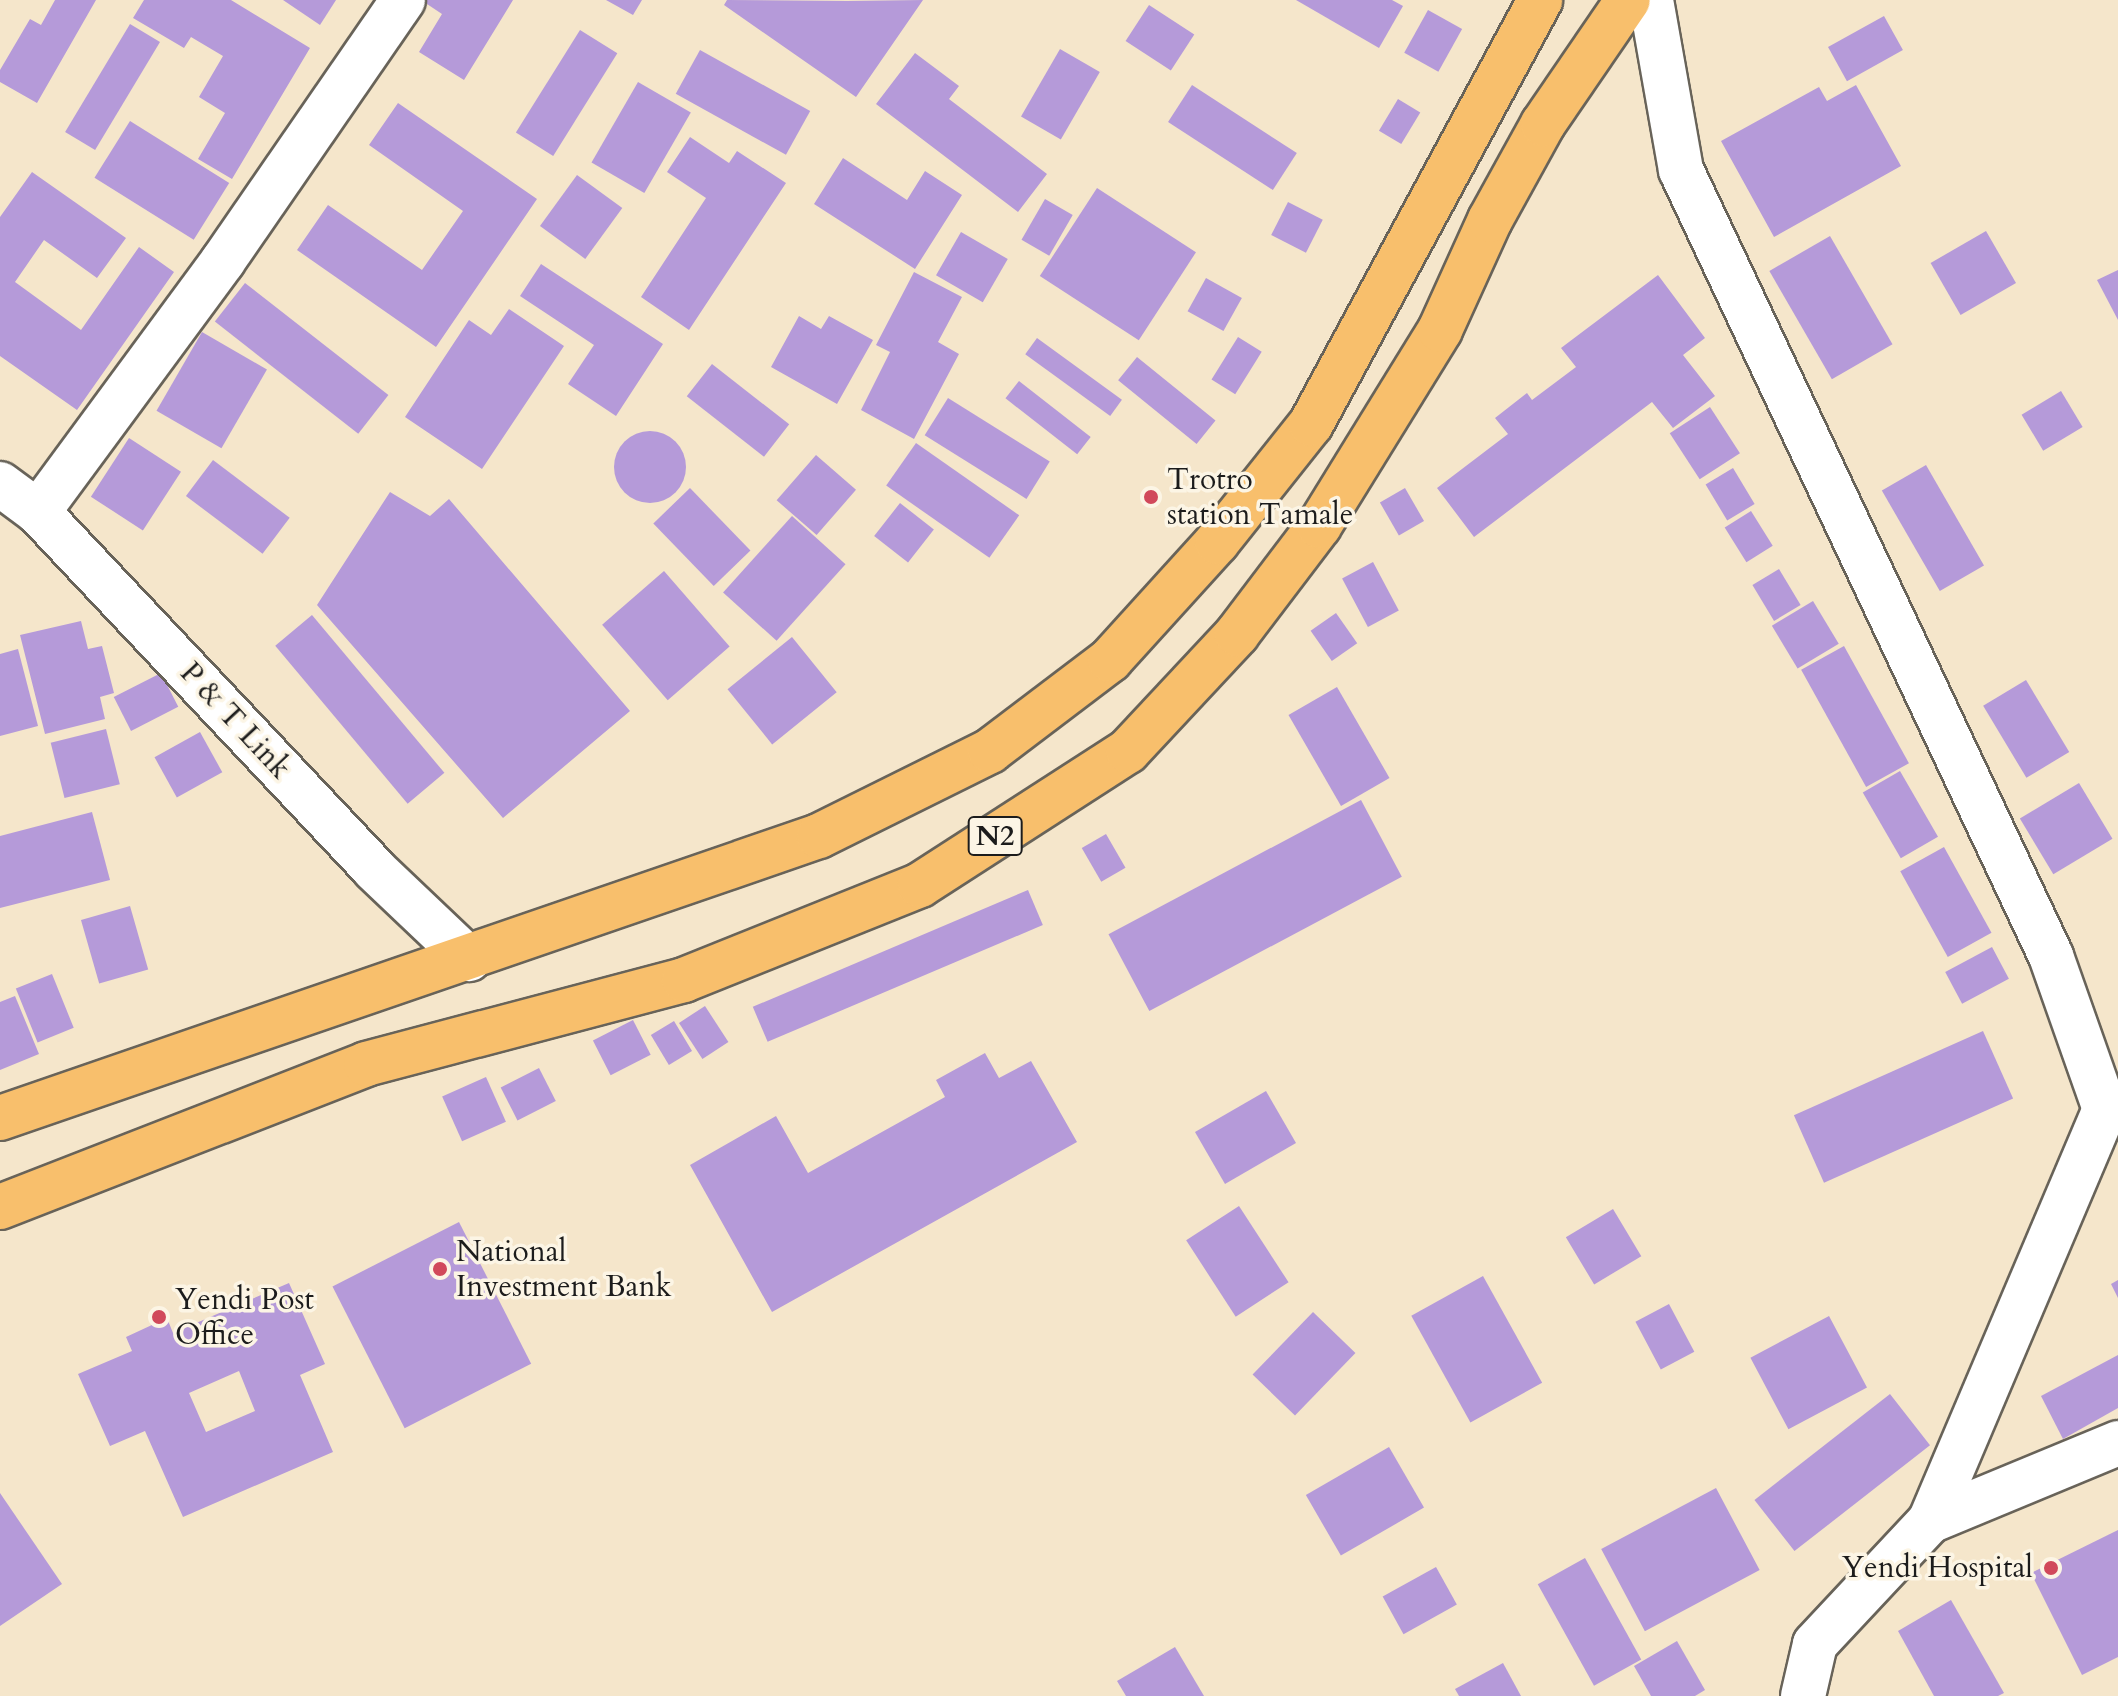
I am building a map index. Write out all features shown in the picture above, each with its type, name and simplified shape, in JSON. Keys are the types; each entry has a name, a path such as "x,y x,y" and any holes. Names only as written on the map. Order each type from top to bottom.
{"highway":[{"name":"N2","path":"0,1118 819,836 990,751 1110,660 1217,542 1311,424 1540,0"},
{"name":"N2","path":"0,1207 366,1064 684,980 920,885 1128,751 1237,634 1319,526 1440,330 1490,220 1543,124 1628,0"}],"street":[{"path":"38,512 223,261 403,0"},
{"path":"1651,0 1681,170 2051,956 2105,1109 1930,1521 1815,1644 1803,1696"},
{"name":"P & T Link","path":"0,484 38,512 374,869 469,959"},
{"path":"1930,1521 2118,1443"}],"building":[{"path":"55,0 96,0 37,103 0,82 0,70 30,19 41,25"},
{"path":"144,0 231,0 310,48 232,179 198,159 225,113 199,97 223,56 191,37 184,48 133,18"},
{"path":"283,0 336,0 320,25"},
{"path":"421,0 513,0 464,80 419,52 442,14"},
{"path":"606,0 642,0 633,15"},
{"path":"727,0 923,0 856,97 724,5"},
{"path":"1296,0 1392,0 1403,6 1379,48"},
{"path":"1149,5 1194,34 1171,70 1126,41"},
{"path":"1428,10 1462,29 1438,72 1404,53"},
{"path":"1884,16 1903,50 1847,81 1828,47"},
{"path":"130,24 160,42 95,150 65,132"},
{"path":"580,30 617,53 553,156 516,133"},
{"path":"1060,49 1100,72 1061,140 1021,117"},
{"path":"700,50 810,111 786,155 676,94"},
{"path":"915,53 959,86 949,99 1047,174 1018,212 876,104"},
{"path":"638,82 691,112 644,193 592,163"},
{"path":"1192,85 1297,153 1273,190 1168,122"},
{"path":"1856,85 1901,166 1774,237 1721,141 1819,87 1827,101"},
{"path":"1398,99 1420,112 1401,144 1379,131"},
{"path":"398,103 537,199 436,347 297,250 328,205 422,270 463,211 369,145"},
{"path":"130,121 229,183 194,240 94,178"},
{"path":"690,137 729,163 737,151 786,183 689,330 641,297 706,198 667,172"},
{"path":"843,158 907,200 925,171 962,195 915,269 814,204"},
{"path":"32,172 126,238 97,278 44,240 15,282 81,330 139,247 174,272 77,410 0,356 0,217"},
{"path":"577,175 622,208 585,259 540,226"},
{"path":"1097,188 1196,252 1139,340 1040,276"},
{"path":"1045,199 1073,215 1049,256 1022,240"},
{"path":"1288,202 1323,220 1306,253 1271,235"},
{"path":"1986,231 2016,283 1961,315 1931,263"},
{"path":"961,232 1008,259 983,302 936,275"},
{"path":"1830,236 1892,344 1832,379 1769,271"},
{"path":"541,264 663,344 616,416 568,384 594,345 520,296"},
{"path":"2118,270 2118,320 2097,280"},
{"path":"914,272 962,297 938,342 959,354 914,439 861,410 890,352 876,345"},
{"path":"1658,275 1705,338 1683,355 1715,396 1673,428 1652,402 1474,537 1437,488 1508,434 1495,418 1527,393 1532,400 1576,367 1561,348"},
{"path":"1206,278 1242,298 1223,331 1188,311"},
{"path":"245,283 388,395 358,434 215,322"},
{"path":"509,309 564,346 482,469 405,417 469,320 491,335"},
{"path":"799,316 821,329 829,316 873,340 837,404 771,367"},
{"path":"202,332 267,369 221,448 156,411"},
{"path":"1238,337 1262,352 1235,394 1212,379"},
{"path":"1037,338 1122,400 1110,416 1025,354"},
{"path":"1137,357 1215,421 1197,444 1118,380"},
{"path":"712,364 789,424 764,457 687,396"},
{"path":"1019,381 1091,437 1077,454 1005,398"},
{"path":"2061,391 2083,427 2043,451 2022,415"},
{"path":"948,398 1050,462 1026,499 925,435"},
{"path":"1710,407 1740,453 1700,479 1670,433"},
{"path":"650,431 670,437 680,447 686,467 680,487 670,497 650,503 630,497 620,487 614,467 620,447 630,437"},
{"path":"129,438 181,472 143,530 91,497"},
{"path":"916,443 1019,515 989,558 886,486"},
{"path":"816,455 856,490 817,535 777,500"},
{"path":"213,460 290,518 263,554 186,496"},
{"path":"1926,465 1984,565 1940,591 1882,490"},
{"path":"1733,468 1755,504 1727,520 1706,484"},
{"path":"690,488 750,551 714,586 653,523"},
{"path":"1405,488 1424,521 1399,535 1380,502"},
{"path":"390,492 430,516 449,499 630,711 503,818 317,605"},
{"path":"900,503 934,529 908,563 874,536"},
{"path":"1751,511 1773,546 1746,562 1725,527"},
{"path":"792,516 846,564 777,641 723,593"},
{"path":"1373,562 1399,611 1368,627 1342,578"},
{"path":"1779,569 1801,605 1774,621 1752,585"},
{"path":"664,571 730,646 668,700 602,625"},
{"path":"1813,601 1839,644 1798,669 1772,626"},
{"path":"1336,613 1357,643 1332,661 1311,631"},
{"path":"312,615 444,773 408,804 275,646"},
{"path":"81,621 88,649 102,646 114,693 100,697 105,719 45,734 20,635"},
{"path":"792,637 837,692 772,744 727,689"},
{"path":"1844,646 1909,763 1866,787 1801,670"},
{"path":"18,649 38,726 0,736 0,654"},
{"path":"161,673 178,707 131,731 114,697"},
{"path":"2026,680 2069,752 2026,778 1983,706"},
{"path":"1337,687 1390,778 1341,806 1289,715"},
{"path":"106,729 120,784 64,798 51,743"},
{"path":"200,732 222,772 177,797 155,757"},
{"path":"1900,771 1938,837 1901,858 1863,792"},
{"path":"2079,783 2112,839 2053,874 2020,819"},
{"path":"1361,800 1402,877 1149,1011 1108,934"},
{"path":"92,812 110,880 0,908 0,836"},
{"path":"1106,834 1126,868 1101,882 1082,848"},
{"path":"1944,847 1992,933 1948,957 1900,871"},
{"path":"1028,890 1043,925 768,1042 753,1007"},
{"path":"130,906 148,969 99,984 81,920"},
{"path":"1992,947 2009,979 1962,1004 1945,972"},
{"path":"52,974 74,1028 38,1042 16,989"},
{"path":"15,996 39,1054 0,1070 0,1002"},
{"path":"705,1006 728,1042 702,1059 679,1023"},
{"path":"633,1020 651,1055 611,1075 593,1040"},
{"path":"674,1021 692,1051 669,1065 651,1035"},
{"path":"1983,1031 2013,1099 1824,1183 1794,1115"},
{"path":"985,1053 999,1078 1031,1061 1077,1142 772,1312 690,1165 776,1116 808,1173 945,1097 936,1080"},
{"path":"539,1068 556,1101 517,1120 501,1088"},
{"path":"486,1077 506,1122 462,1141 442,1097"},
{"path":"1266,1091 1296,1143 1225,1184 1195,1132"},
{"path":"1239,1206 1289,1282 1236,1317 1186,1240"},
{"path":"1613,1209 1641,1256 1594,1284 1566,1237"},
{"path":"459,1222 531,1364 405,1428 332,1286"},
{"path":"1483,1276 1542,1383 1470,1422 1411,1316"},
{"path":"2118,1280 2118,1298 2111,1284"},
{"path":"289,1283 325,1364 300,1375 333,1452 183,1517 145,1431 110,1446 78,1374 132,1351 126,1337 167,1318 173,1333","holes":["239,1371 255,1411 206,1432 189,1393"]},
{"path":"1669,1304 1694,1352 1661,1370 1635,1322"},
{"path":"1313,1312 1355,1353 1295,1416 1253,1375"},
{"path":"1829,1316 1867,1388 1788,1429 1750,1358"},
{"path":"2118,1355 2118,1408 2063,1439 2041,1396"},
{"path":"1890,1394 1930,1445 1794,1551 1754,1500"},
{"path":"1389,1447 1424,1508 1341,1556 1306,1495"},
{"path":"1716,1488 1760,1570 1645,1631 1601,1549"},
{"path":"0,1493 62,1584 0,1626"},
{"path":"2118,1530 2118,1657 2082,1675 2031,1573"},
{"path":"1585,1558 1641,1659 1594,1686 1538,1584"},
{"path":"1436,1567 1457,1605 1403,1634 1383,1597"},
{"path":"1951,1600 2004,1693 1998,1696 1934,1696 1898,1631"},
{"path":"1677,1641 1705,1690 1695,1696 1651,1696 1634,1666"},
{"path":"1175,1647 1204,1696 1126,1696 1117,1681"},
{"path":"1503,1663 1521,1696 1459,1696 1455,1689"}],"place":[{"name":"Trotro station Tamale","path":"1151,497"},
{"name":"National Investment Bank","path":"440,1269"},
{"name":"Yendi Post Office","path":"159,1317"},
{"name":"Yendi Hospital","path":"2051,1568"}]}
